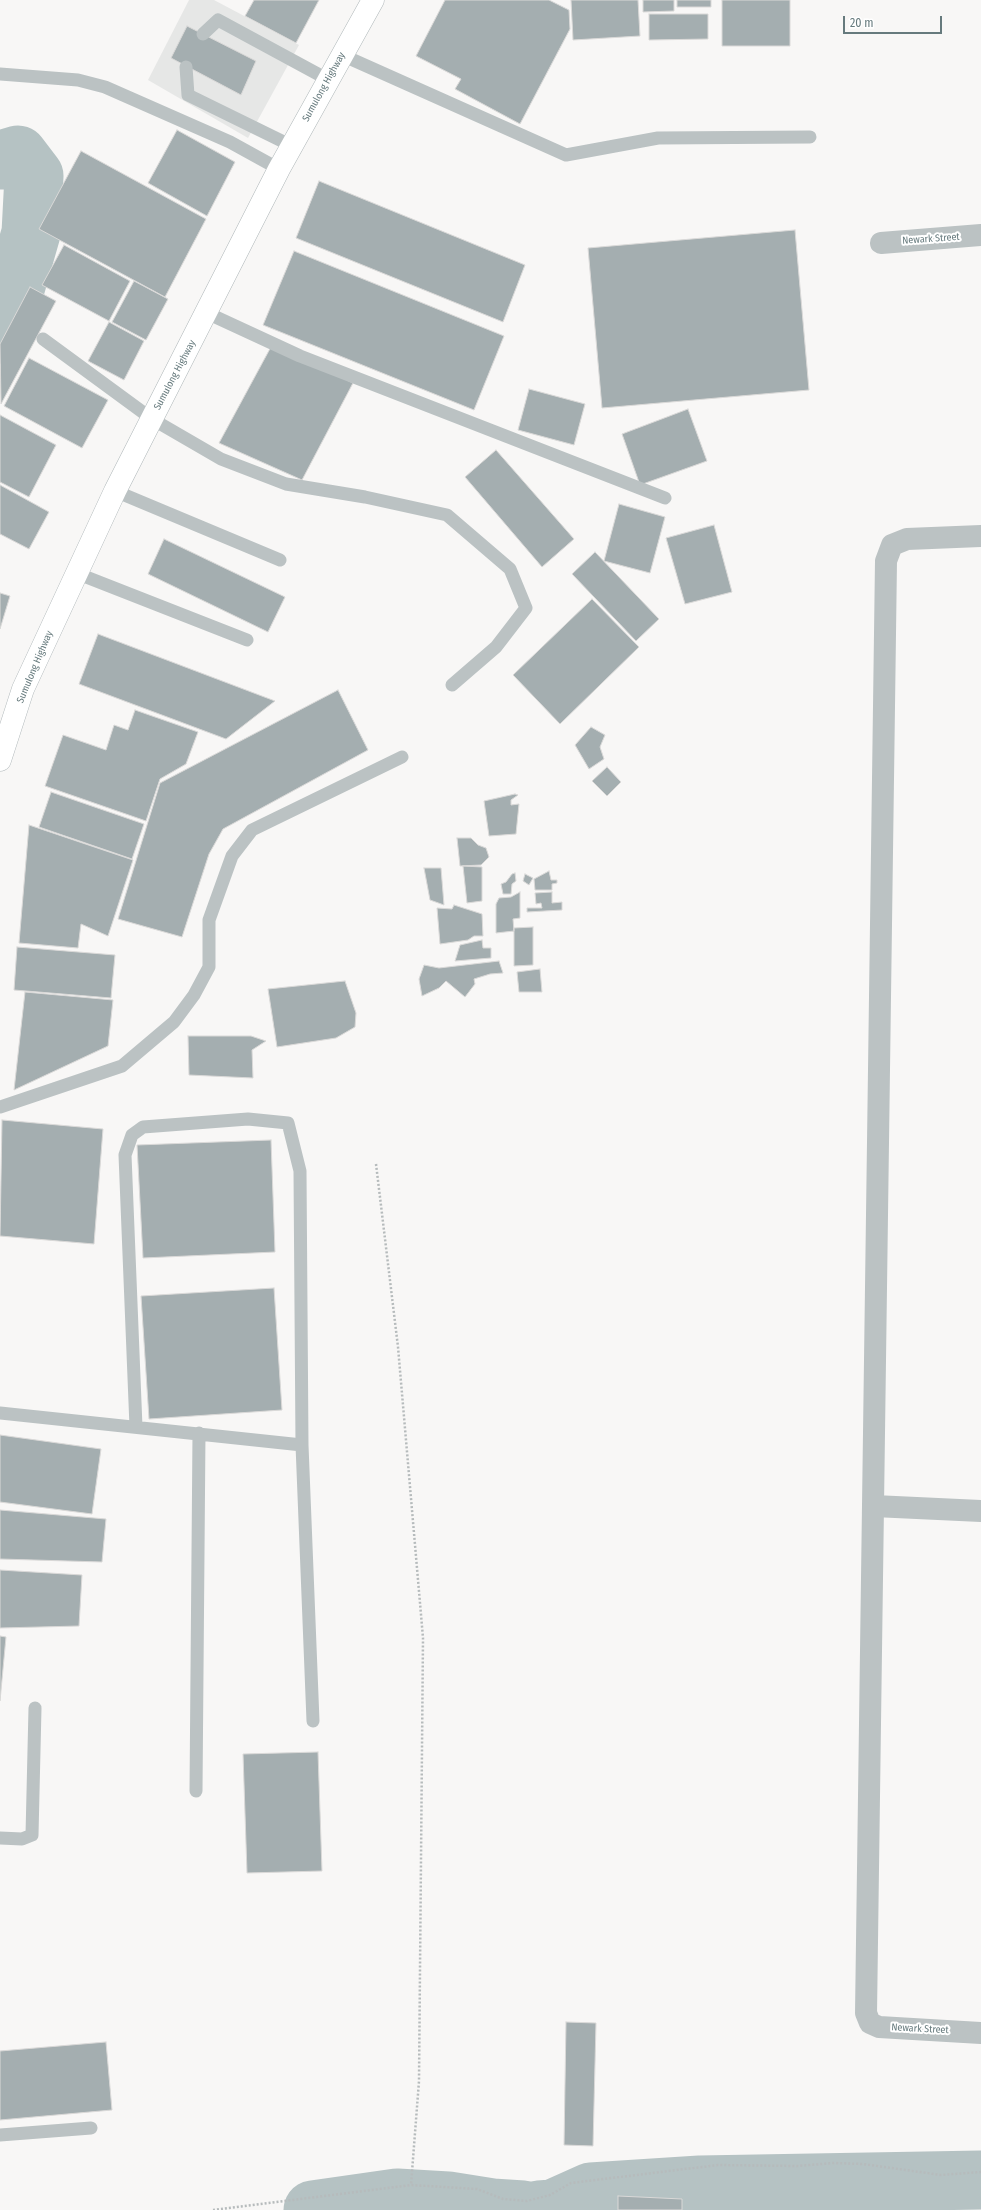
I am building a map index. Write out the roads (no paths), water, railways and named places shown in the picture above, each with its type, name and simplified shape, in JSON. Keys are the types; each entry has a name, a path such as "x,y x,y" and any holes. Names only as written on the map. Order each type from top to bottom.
{"main road":[{"name":"Sumulong Highway","path":"0,760 24,689 76,573 115,492 279,169 327,79 373,0"}],"street":[{"name":"Newark Street","path":"881,242 981,235"},
{"path":"981,536 908,538 892,545 886,561 874,1506 981,1511"},
{"name":"Newark Street","path":"874,1506 866,2013 870,2023 879,2027 981,2033"}],"lane":[{"path":"203,34 218,20 327,79"},
{"path":"342,55 566,155 658,138 810,137"},
{"path":"186,67 188,95 292,146"},
{"path":"0,74 78,80 99,85 230,142 279,169"},
{"path":"207,313 300,356 665,498"},
{"path":"43,339 152,419 221,459 286,484 365,497 447,515 510,569 526,608 496,646 452,685"},
{"path":"115,492 280,560"},
{"path":"76,573 247,640"},
{"path":"0,1107 122,1066 174,1022 194,995 210,967 209,920 232,856 252,830 402,757"},
{"path":"136,1427 125,1155 132,1135 143,1127 233,1120 248,1119 288,1123 300,1171 302,1445 313,1721"},
{"path":"0,1413 302,1445"},
{"path":"196,1791 199,1434"},
{"path":"0,1838 22,1839 32,1835 35,1708"},
{"path":"0,2135 91,2128"}],"waterway":[{"path":"0,160 18,155 34,176 31,233 4,327 0,334"},
{"path":"539,2210 553,2209 591,2192 700,2185 981,2180"},
{"path":"313,2210 397,2198 448,2201 492,2208 523,2210"}]}
